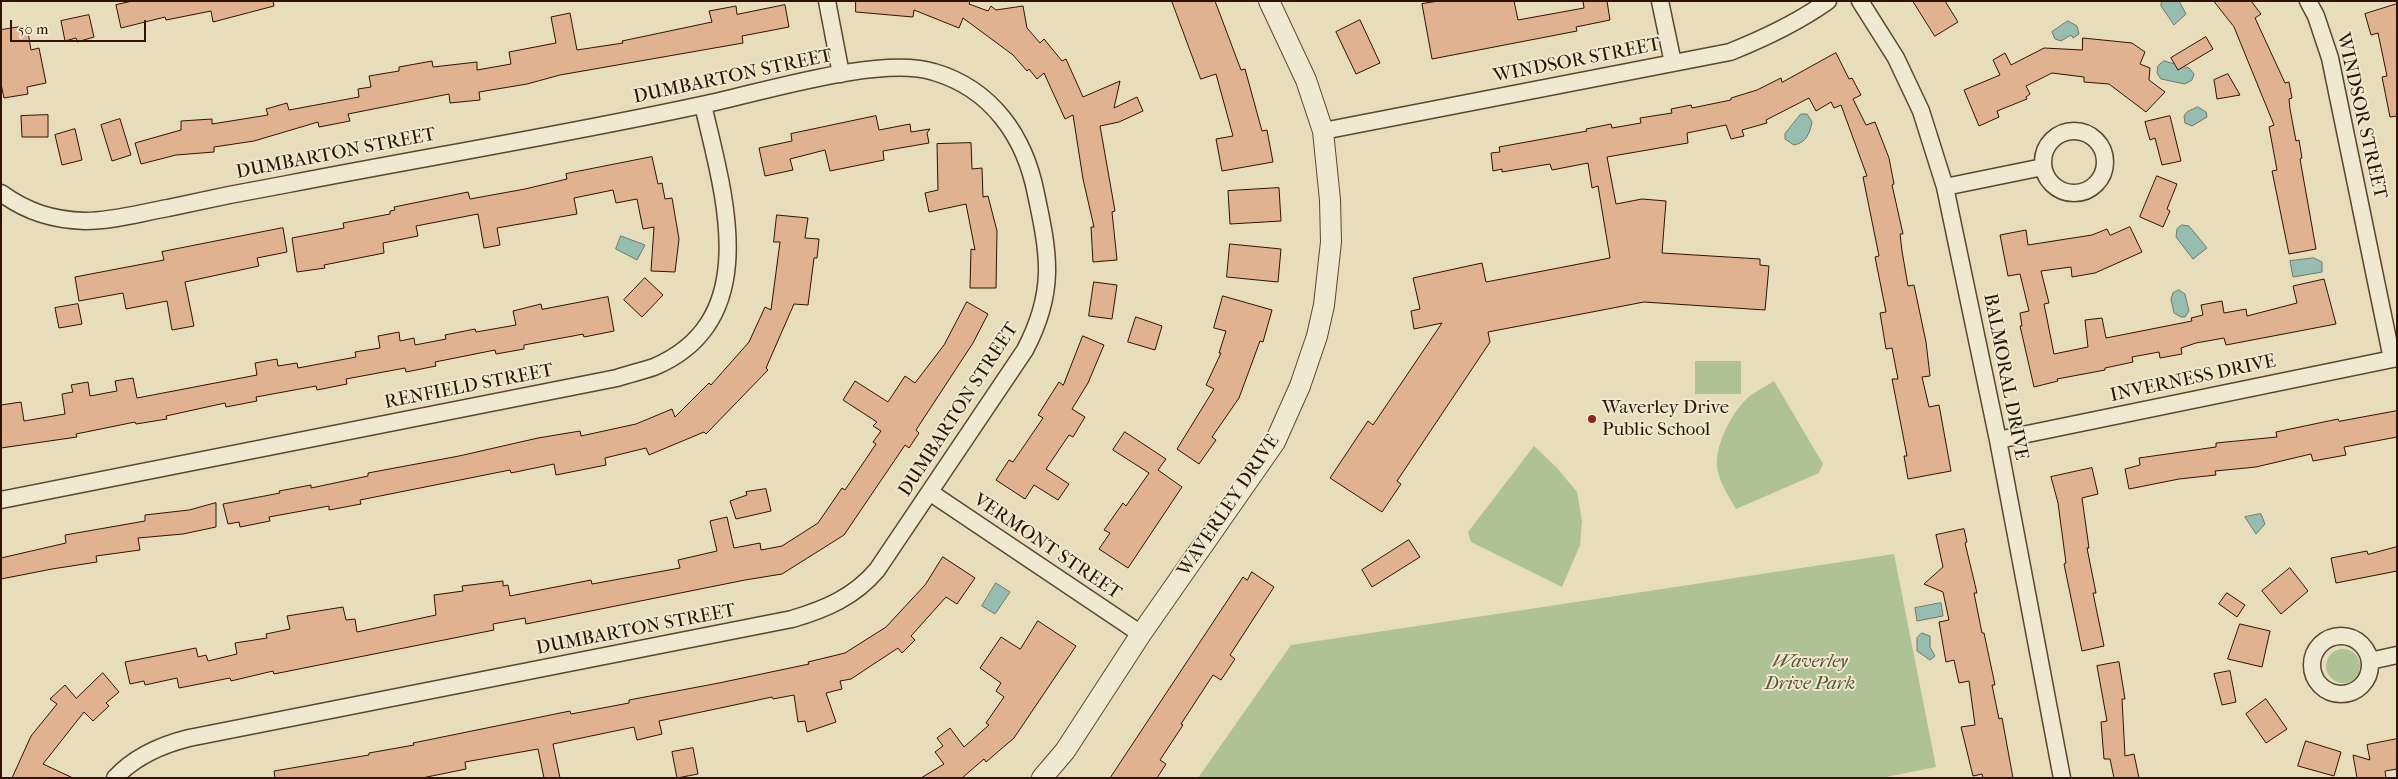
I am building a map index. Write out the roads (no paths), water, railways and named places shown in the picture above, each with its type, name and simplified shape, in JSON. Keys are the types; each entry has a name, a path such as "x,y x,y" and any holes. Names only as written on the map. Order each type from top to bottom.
{"street":[{"path":"827,1 842,74"},
{"name":"WAVERLEY DRIVE","path":"1042,778 1064,752 1141,634 1275,442 1300,386 1317,336 1329,274 1331,242 1330,200 1323,131 1306,80 1269,1"},
{"path":"1660,1 1673,63"},
{"name":"WINDSOR STREET","path":"1323,131 1730,52 1768,37 1800,21 1828,1"},
{"name":"BALMORAL DRIVE","path":"1860,1 1896,58 1920,111 1945,187 1998,440 2062,778"},
{"name":"WINDSOR STREET","path":"2308,1 2316,16 2330,58 2394,358"},
{"name":"DUMBARTON STREET","path":"1,193 29,210 55,218 84,221 122,217 251,190 703,105 842,74 886,67 932,71 965,86 994,108 1014,132 1029,166 1035,187 1048,264 1043,311 1026,350 931,493 871,578 844,598 820,611 792,619 189,738 152,750 136,760 115,778"},
{"name":"RENFIELD STREET","path":"1,500 617,378 654,367 687,345 705,326 716,306 728,268 728,221 703,105"},
{"path":"1945,187 2043,167"},
{"name":"INVERNESS DRIVE","path":"1998,440 2394,358"},
{"name":"VERMONT STREET","path":"931,493 1141,634"},
{"path":"2370,661 2397,655"}],"water":[{"path":"2162,1 2179,1 2186,14 2174,25 2161,6"},
{"path":"2068,21 2077,26 2079,34 2073,38 2071,35 2061,41 2055,39 2052,32"},
{"path":"2164,61 2189,68 2194,74 2192,80 2185,84 2161,79 2157,73 2158,66"},
{"path":"2198,107 2206,112 2207,117 2192,126 2185,123 2184,116 2187,112"},
{"path":"1801,114 1807,114 1812,122 1809,134 1802,142 1794,145 1785,139 1785,134"},
{"path":"2182,225 2189,226 2207,248 2193,259 2176,237 2177,229"},
{"path":"621,236 645,245 637,260 616,249"},
{"path":"2314,258 2322,262 2322,272 2293,277 2290,261"},
{"path":"2179,290 2185,294 2189,311 2185,317 2174,313 2171,299 2173,293"},
{"path":"2261,514 2265,524 2256,534 2245,517"},
{"path":"996,583 1010,592 995,614 982,606"},
{"path":"1941,603 1943,616 1917,621 1915,608"},
{"path":"1922,633 1930,636 1930,647 1935,656 1930,660 1917,651 1917,638"}],"place":[{"name":"Waverley Drive Public School","path":"1592,419"}],"park label":[{"name":"Waverley Drive Park","path":"1810,673"}]}
